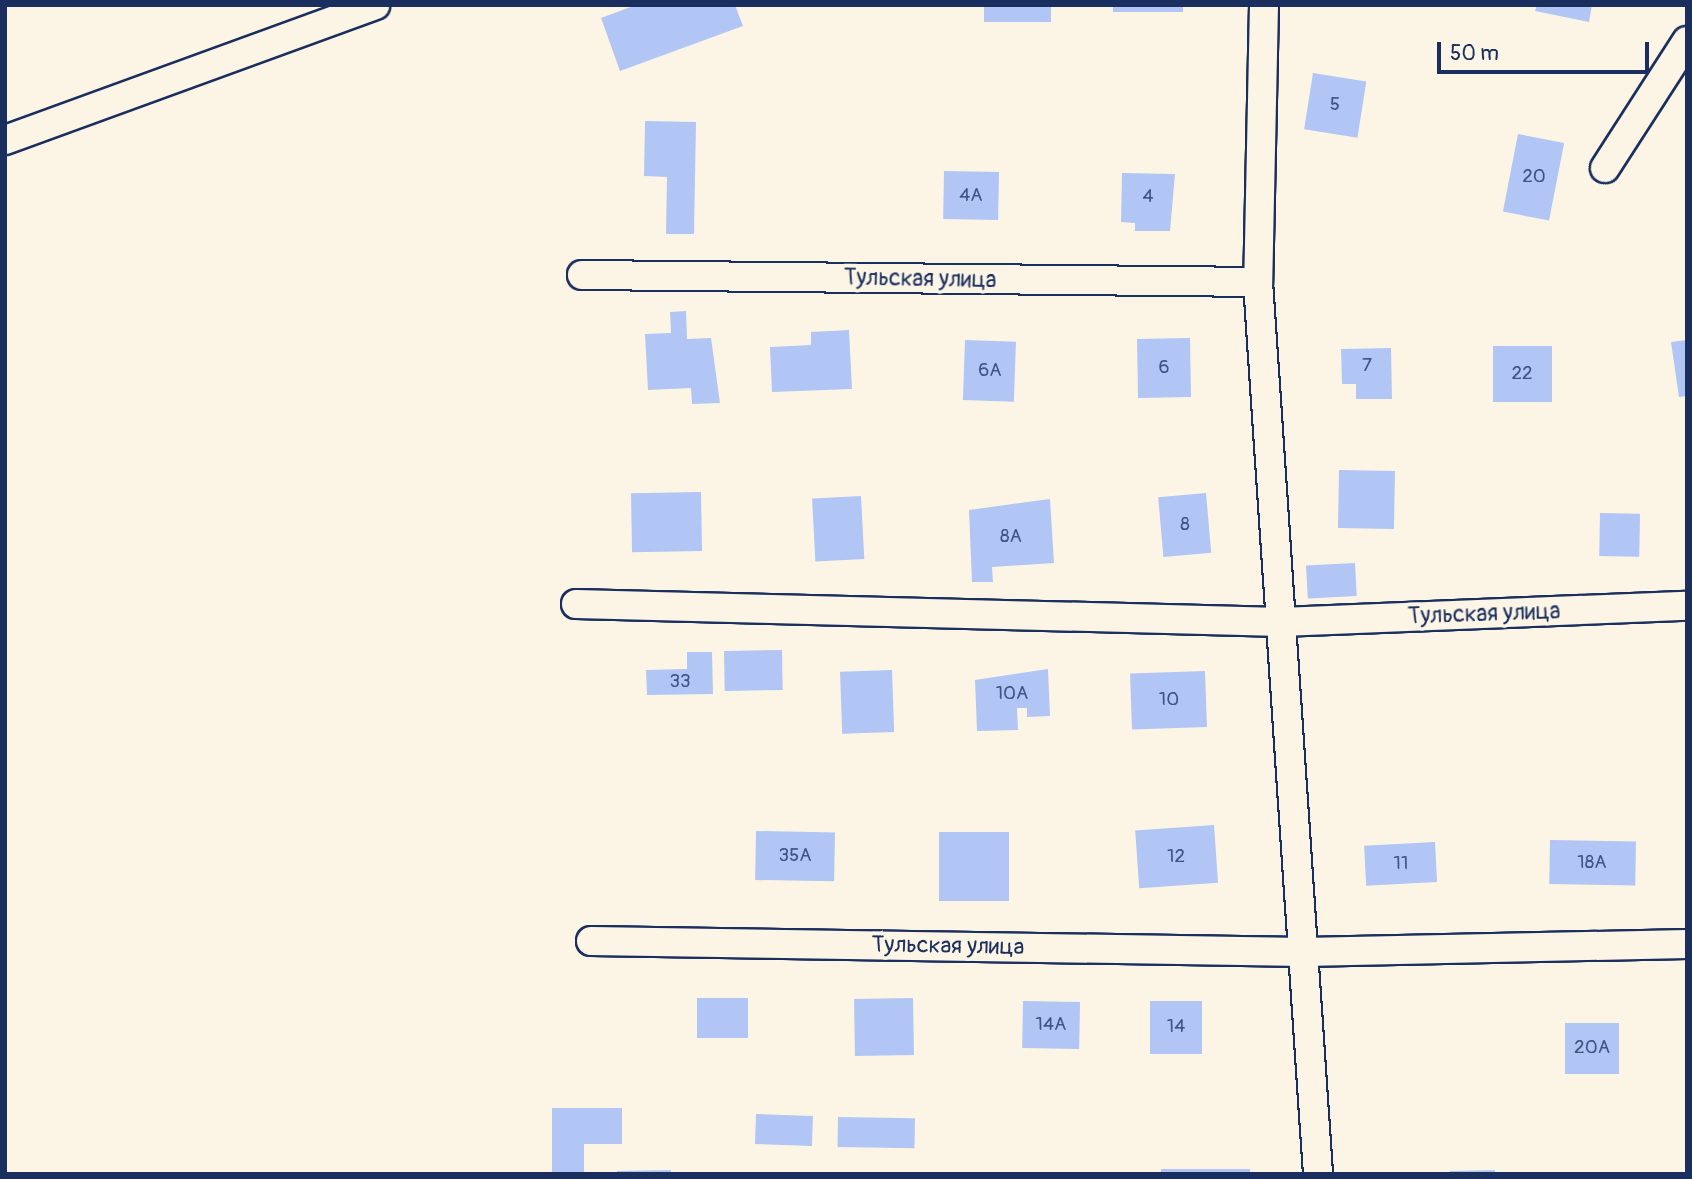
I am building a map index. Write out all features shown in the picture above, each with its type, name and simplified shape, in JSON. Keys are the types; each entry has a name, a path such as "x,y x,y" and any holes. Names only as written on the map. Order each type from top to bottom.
{"street":[{"path":"5,139 375,5"},
{"path":"1264,5 1258,282 1318,1174"},
{"path":"1605,168 1687,41"},
{"name":"Тульская улица","path":"582,275 1258,282"},
{"name":"Тульская улица","path":"576,604 1281,622 1687,606"},
{"name":"Тульская улица","path":"591,941 1304,952 1687,944"}],"building":[{"path":"636,5 735,5 743,26 620,71 601,18"},
{"path":"984,5 1051,5 1051,22 984,22"},
{"path":"1113,5 1183,5 1183,12 1113,12"},
{"path":"1537,5 1592,5 1589,22 1535,11"},
{"path":"1313,73 1366,81 1357,138 1304,129"},
{"path":"645,121 696,122 694,234 666,234 667,177 644,176"},
{"path":"1518,134 1564,143 1549,221 1503,212"},
{"path":"944,171 999,172 998,220 943,219"},
{"path":"1122,173 1175,174 1170,231 1135,231 1135,223 1121,222"},
{"path":"686,311 687,339 711,338 720,403 692,404 691,388 648,390 645,334 671,333 670,312"},
{"path":"849,330 852,389 772,392 770,347 811,345 811,332"},
{"path":"1190,338 1191,397 1138,398 1137,339"},
{"path":"965,340 1016,342 1014,402 963,400"},
{"path":"1687,340 1687,396 1679,397 1671,342"},
{"path":"1493,346 1552,346 1552,402 1493,402"},
{"path":"1391,348 1392,399 1356,399 1356,384 1342,384 1341,349"},
{"path":"1339,470 1395,471 1394,529 1338,528"},
{"path":"701,492 702,551 632,552 631,493"},
{"path":"1206,493 1211,553 1163,557 1158,497"},
{"path":"861,496 864,559 815,561 812,499"},
{"path":"1050,499 1054,563 992,567 993,582 972,582 969,510"},
{"path":"1600,513 1640,514 1639,557 1599,556"},
{"path":"1355,563 1357,596 1308,599 1306,566"},
{"path":"782,650 783,690 725,691 724,651"},
{"path":"687,652 712,652 713,694 647,695 646,670 687,669"},
{"path":"1048,669 1050,716 1027,717 1027,708 1017,708 1018,730 977,731 975,680"},
{"path":"892,670 894,732 842,734 840,672"},
{"path":"1205,671 1207,727 1132,730 1130,674"},
{"path":"1214,825 1218,883 1139,888 1135,831"},
{"path":"756,831 835,832 834,881 755,880"},
{"path":"939,832 1009,832 1009,901 939,901"},
{"path":"1550,840 1636,842 1635,885 1549,884"},
{"path":"1435,842 1437,882 1366,886 1364,846"},
{"path":"697,998 748,998 748,1038 697,1038"},
{"path":"913,998 914,1055 855,1056 854,999"},
{"path":"1023,1001 1080,1002 1079,1049 1022,1048"},
{"path":"1150,1001 1202,1001 1202,1054 1150,1054"},
{"path":"1565,1023 1619,1023 1619,1074 1565,1074"},
{"path":"552,1108 622,1108 622,1144 584,1144 584,1174 552,1174"},
{"path":"756,1114 813,1116 812,1146 755,1144"},
{"path":"838,1117 915,1118 914,1148 837,1147"},
{"path":"1161,1169 1250,1169 1250,1174 1161,1174"},
{"path":"671,1170 671,1174 617,1174 617,1171"},
{"path":"1495,1170 1495,1174 1450,1174 1450,1171"}]}
